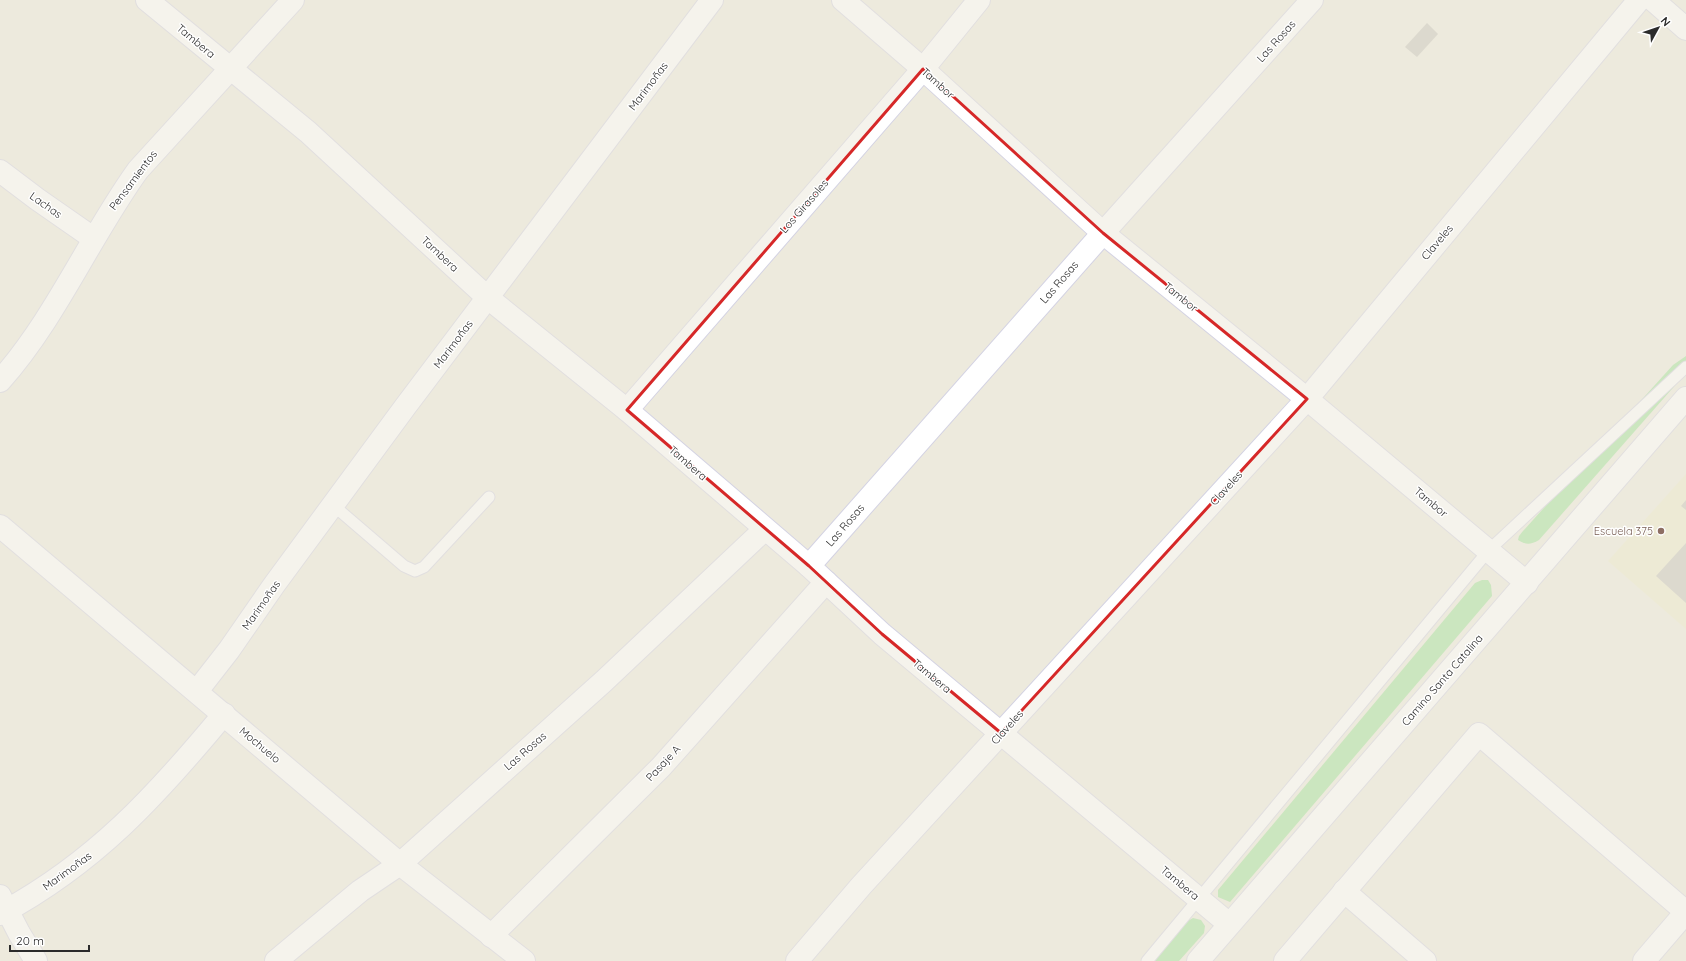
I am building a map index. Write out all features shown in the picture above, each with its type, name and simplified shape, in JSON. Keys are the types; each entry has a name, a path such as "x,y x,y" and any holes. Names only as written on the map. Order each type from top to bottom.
{"street":[{"name":"Tambera","path":"147,0 308,132 488,298 627,410 809,566 882,634 1229,924"},
{"name":"Pensamientos","path":"0,381 35,337 61,296 93,238 138,170 229,68 293,0"},
{"name":"Marimoñas","path":"197,691 229,650 334,505 488,298 712,0"},
{"name":"Tambor","path":"843,0 923,69 1102,233 1307,399 1527,583"},
{"name":"Los Girasoles","path":"627,410 923,69 979,0"},
{"name":"Las Rosas","path":"809,566 1102,233 1312,0"},
{"path":"1651,0 1686,29"},
{"name":"Claveles","path":"797,961 861,886 1307,399 1651,0"},
{"name":"Lachas","path":"0,171 93,238"},
{"name":"Camino Santa Catalina","path":"1198,961 1686,398"},
{"name":"Mochuelo","path":"0,526 400,864 524,961"},
{"name":"Las Rosas","path":"276,961 360,891 400,864 604,681 765,529"},
{"name":"Pasaje A","path":"491,936 660,767 826,582"},
{"name":"Marimoñas","path":"2,907 72,869 118,831 156,794 224,714"},
{"path":"1285,961 1479,734 1686,912 1644,961"},
{"path":"1344,891 1425,961"},
{"path":"2,907 36,961"}],"lane":[{"path":"1147,961 1489,550 1686,367"},
{"path":"334,505 404,566 415,571 424,567 489,497"}],"highlighted area":[{"path":"923,69 1103,233 1307,399 1001,733 882,634 809,566 627,410"}],"shaded area":[{"name":"Escuela 375","path":"1686,474 1686,629 1608,561"}],"green space":[{"path":"1686,356 1686,373 1539,540 1528,544 1518,540 1523,531 1673,365"},
{"path":"1482,580 1488,580 1491,585 1492,596 1230,902 1218,897 1218,890 1475,583"},
{"path":"1193,918 1201,920 1205,926 1204,933 1179,961 1154,961 1186,922"}],"building":[{"path":"1427,23 1438,34 1417,57 1405,47"},
{"path":"1686,500 1686,510 1681,506"},
{"path":"1686,543 1686,603 1656,576"}],"place":[{"name":"Escuela 375","path":"1661,531"}]}
